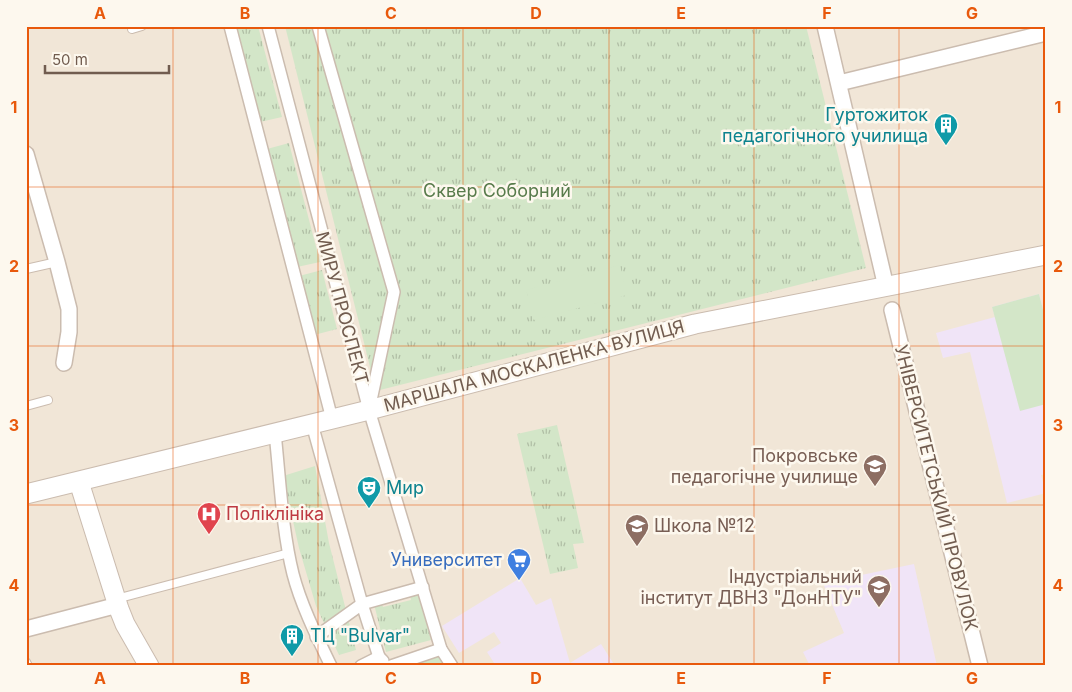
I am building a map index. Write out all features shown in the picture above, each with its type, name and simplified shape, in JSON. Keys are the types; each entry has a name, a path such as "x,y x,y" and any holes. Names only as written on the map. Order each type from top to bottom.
{"street":[{"name":"МИРУ ПРОСПЕКТ","path":"230,26 332,419"},
{"name":"МИРУ ПРОСПЕКТ","path":"268,26 369,410"},
{"name":"МИРУ ПРОСПЕКТ","path":"318,26 394,292 369,410"},
{"path":"825,26 886,287"},
{"path":"839,83 1046,33"},
{"path":"26,154 69,310 69,332 64,363"},
{"name":"МАРШАЛА МОСКАЛЕНКА ВУЛИЦЯ","path":"26,494 369,410 695,324 1046,256"},
{"name":"УНІВЕРСИТЕТСЬКИЙ ПРОВУЛОК","path":"892,310 980,666"},
{"path":"369,410 441,649 452,666"},
{"path":"312,424 362,604 379,657 389,666 441,649"},
{"path":"274,433 289,553 294,576 316,637 331,666"},
{"path":"79,482 125,624 149,666"},
{"path":"316,637 362,604 423,587"},
{"path":"26,629 117,602"},
{"path":"361,666 379,657"}],"lane":[{"path":"132,26 132,28 142,26"},
{"path":"26,269 57,262"},
{"path":"26,406 48,400"},
{"path":"117,602 289,553"}],"shaded area":[{"path":"26,26 1046,26 1046,666 26,666"},
{"path":"1039,294 1046,321 1046,474 1041,475 1046,493 1007,503 970,352 943,358 936,333 995,317 992,307"},
{"name":"Індустріальний інститут ДВНЗ \"ДонНТУ\"","path":"914,564 937,666 810,666 803,652 844,633 823,583"},
{"path":"520,578 536,605 551,598 570,663 601,644 615,666 496,666 487,652 501,643 494,632 459,653 442,626"}],"green space":[{"path":"235,26 258,26 282,117 260,122"},
{"name":"Сквер Соборний","path":"285,26 806,26 866,268 376,391"},
{"path":"289,143 320,262 297,267 267,149"},
{"path":"620,265 627,295 534,320 526,290"},
{"path":"322,270 337,329 314,335 299,276"},
{"path":"1039,294 1046,321 1046,404 1020,411 992,307"},
{"path":"557,425 584,543 573,544 578,568 550,574 517,434"},
{"path":"315,466 329,543 356,650 339,655 316,606 299,548 283,476"},
{"path":"419,593 431,640 386,652 374,604 381,602 383,607 411,600 410,595"},
{"path":"441,649 451,666 391,666"}],"place":[{"name":"Гуртожиток педагогічного училища","path":"946,146"},
{"name":"Покровське педагогічне училище","path":"875,487"},
{"name":"Мир","path":"369,509"},
{"name":"Поліклініка","path":"209,535"},
{"name":"Школа №12","path":"637,547"},
{"name":"Университет","path":"519,581"},
{"name":"Індустріальний інститут ДВНЗ \"ДонНТУ\"","path":"879,608"},
{"name":"ТЦ \"Bulvar\"","path":"292,657"}]}
